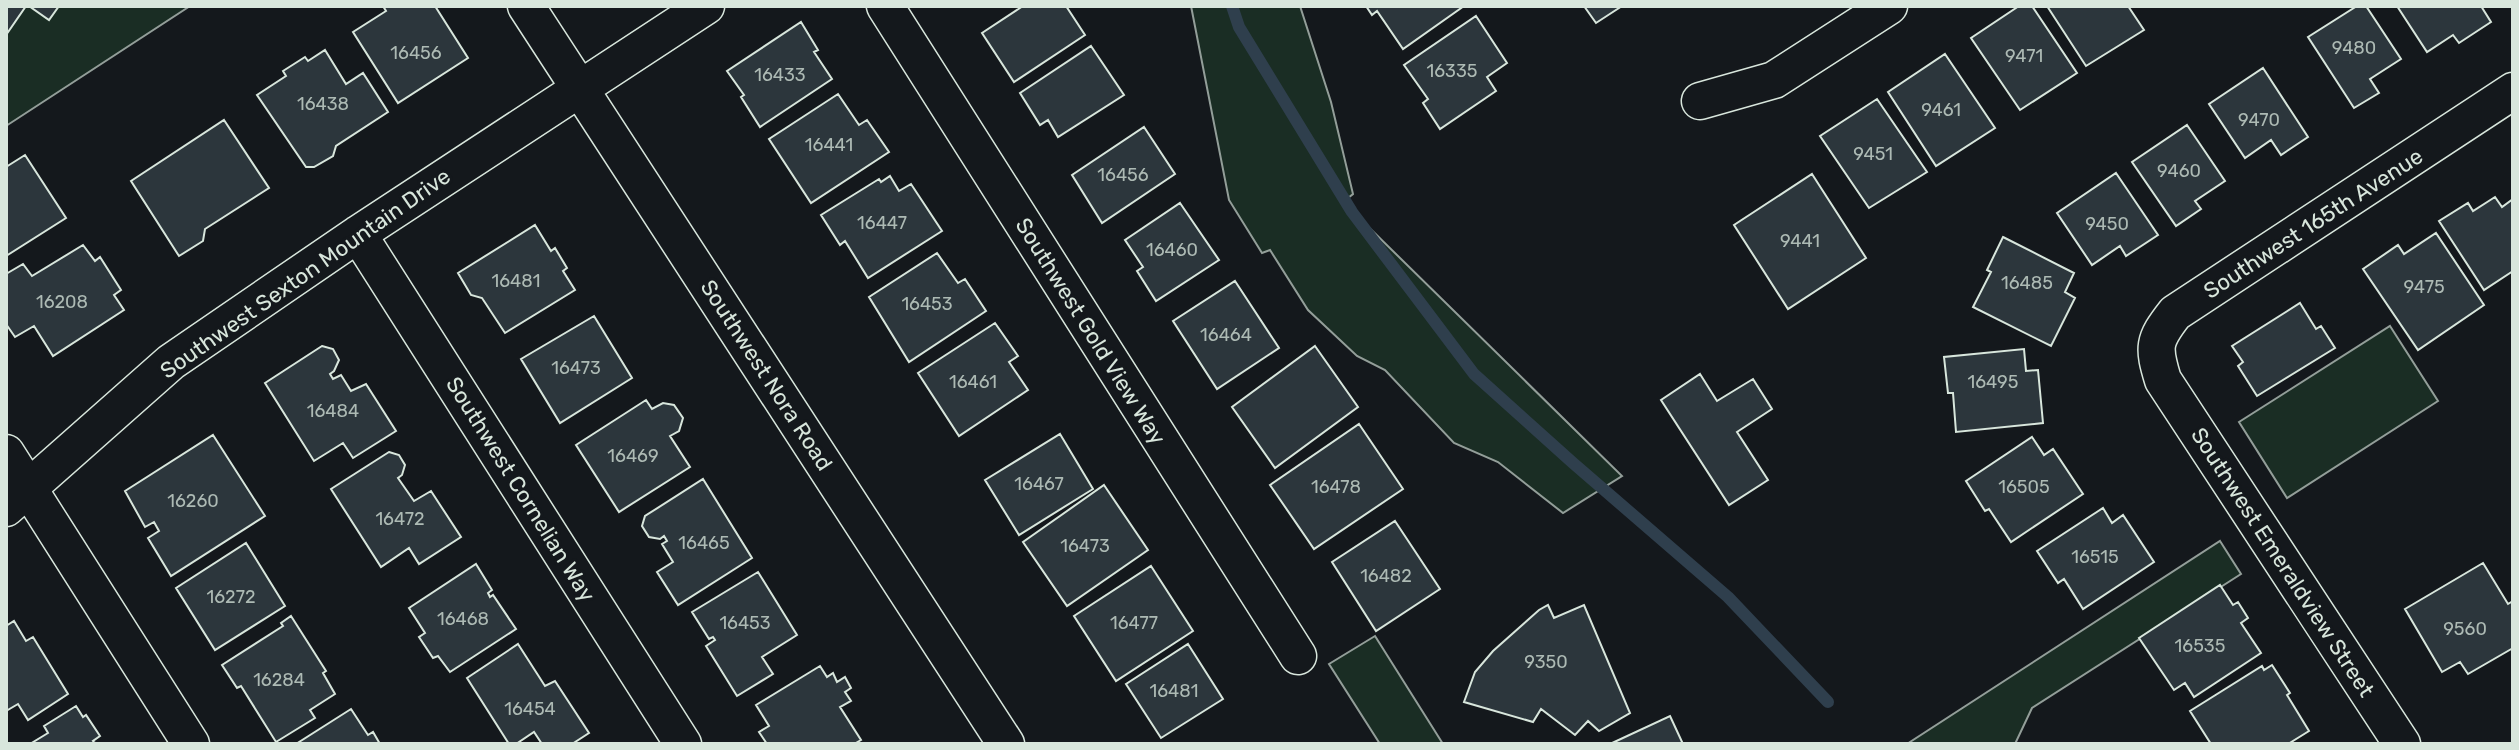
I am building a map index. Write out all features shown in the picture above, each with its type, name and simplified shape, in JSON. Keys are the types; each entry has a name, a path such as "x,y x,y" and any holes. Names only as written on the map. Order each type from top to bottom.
{"street":[{"name":"Southwest Nora Road","path":"526,6 1006,744"},
{"name":"Southwest Sexton Mountain Drive","path":"17,498 171,362 358,234 706,6"},
{"name":"Southwest Gold View Way","path":"885,6 1298,656"},
{"path":"1700,101 1774,80 1889,6"},
{"name":"Southwest 165th Avenue","path":"2163,380 2155,354 2159,333 2175,313 2513,91"},
{"name":"Southwest Cornelian Way","path":"358,234 683,744"},
{"name":"Southwest Emeraldview Street","path":"2163,380 2402,744"},
{"path":"6,453 17,498 191,744"}],"green space":[{"path":"6,6 190,6 6,126"},
{"path":"1191,6 1300,6 1331,102 1353,194 1343,202 1622,476 1563,513 1498,462 1454,443 1385,370 1357,356 1308,310 1270,250 1262,253 1229,200"},
{"path":"2390,326 2438,401 2287,498 2239,422"},
{"path":"2220,541 2241,574 2032,708 2015,744 1907,744"},
{"path":"1375,636 1443,744 1380,744 1329,664"}],"building":[{"path":"6,6 26,6 6,35"},
{"path":"29,6 59,6 49,20"},
{"path":"383,6 435,6 468,58 398,103 353,32 386,11"},
{"path":"1023,6 1066,6 1085,35 1014,82 982,33"},
{"path":"1366,6 1464,6 1403,49 1377,11 1372,15"},
{"path":"1584,6 1622,6 1596,23"},
{"path":"2019,6 2032,6 2077,73 2020,110 1971,38"},
{"path":"2047,6 2128,6 2144,30 2086,66"},
{"path":"2357,6 2366,6 2401,59 2370,79 2379,93 2354,108 2308,37"},
{"path":"2397,6 2481,6 2491,22 2459,43 2453,35 2427,52"},
{"path":"1476,16 1507,63 1487,77 1496,91 1440,129 1423,103 1428,99 1404,65"},
{"path":"801,22 818,50 814,52 832,79 760,127 741,97 744,95 727,71"},
{"path":"1091,46 1124,95 1058,137 1048,120 1040,125 1020,93"},
{"path":"325,50 346,84 363,73 388,112 336,146 333,156 314,167 306,167 257,95 286,76 283,71 305,57 308,61"},
{"path":"1945,54 1995,128 1936,166 1888,92"},
{"path":"2263,68 2308,137 2281,155 2271,140 2245,158 2209,104"},
{"path":"838,94 859,125 867,120 889,152 811,203 769,139"},
{"path":"1877,99 1927,172 1869,208 1820,136"},
{"path":"224,120 269,188 205,229 203,241 179,256 131,181"},
{"path":"2187,125 2225,181 2195,201 2201,209 2176,226 2132,162"},
{"path":"1144,127 1175,174 1102,223 1072,175"},
{"path":"25,155 66,218 6,256 6,167"},
{"path":"2116,173 2158,235 2126,256 2120,246 2092,265 2057,213"},
{"path":"1812,174 1866,258 1788,309 1734,225"},
{"path":"890,176 899,191 911,184 942,231 868,278 845,241 840,245 821,215 879,179 881,182"},
{"path":"2495,197 2502,207 2513,199 2513,271 2484,290 2439,221 2468,203 2473,211"},
{"path":"1180,203 1219,260 1156,301 1137,271 1143,267 1125,240"},
{"path":"535,225 551,251 555,248 567,268 563,271 575,290 505,333 482,298 471,295 458,273"},
{"path":"2436,233 2484,305 2418,350 2363,269 2398,245 2404,254"},
{"path":"2003,237 2074,273 2065,292 2075,298 2051,346 1973,307 1991,272 1987,270"},
{"path":"83,245 95,261 100,257 121,290 114,295 124,310 53,356 34,326 15,337 6,324 6,274 23,264 32,276"},
{"path":"937,253 958,283 965,279 986,311 909,362 869,297"},
{"path":"1235,281 1279,348 1217,389 1173,321"},
{"path":"2300,303 2316,329 2321,326 2335,348 2257,396 2238,366 2243,362 2232,346"},
{"path":"594,316 632,378 560,423 521,359"},
{"path":"995,323 1018,356 1009,362 1028,390 959,436 918,373"},
{"path":"322,346 333,349 339,360 330,374 333,379 341,375 351,391 366,384 396,431 353,458 343,443 314,461 265,383"},
{"path":"1315,346 1358,407 1275,468 1232,407"},
{"path":"2024,349 2026,371 2038,370 2043,423 1956,432 1953,393 1948,393 1944,357"},
{"path":"1700,374 1717,401 1753,379 1772,409 1737,432 1768,480 1729,505 1661,400"},
{"path":"646,400 652,409 663,403 674,405 683,418 679,431 670,436 690,467 619,512 576,445"},
{"path":"1359,424 1403,489 1314,549 1270,485"},
{"path":"1060,434 1093,489 1019,535 985,480"},
{"path":"213,435 265,516 171,576 148,538 159,531 154,522 145,527 125,491"},
{"path":"2032,437 2044,455 2053,449 2083,494 2011,542 1989,509 1985,511 1966,481"},
{"path":"389,452 399,455 405,465 398,478 414,501 431,491 461,537 419,564 409,548 381,567 331,489"},
{"path":"703,479 752,558 678,605 657,572 673,562 662,544 667,541 664,536 660,539 649,537 642,526 645,516"},
{"path":"1104,485 1148,550 1067,606 1023,542"},
{"path":"2103,508 2112,523 2123,515 2154,562 2083,609 2064,579 2058,583 2037,551"},
{"path":"1395,521 1440,589 1376,631 1332,562"},
{"path":"246,543 285,606 215,650 176,588"},
{"path":"2483,563 2508,604 2513,601 2513,648 2468,674 2460,662 2442,672 2405,609"},
{"path":"476,564 492,590 488,593 490,597 493,595 516,629 450,672 438,656 433,658 419,637 425,633 409,608"},
{"path":"1151,566 1193,631 1116,681 1074,616"},
{"path":"758,572 797,635 762,657 773,674 737,696 706,646 715,640 713,637 709,639 692,612"},
{"path":"2220,585 2233,605 2238,602 2248,618 2241,623 2261,653 2194,697 2185,683 2174,690 2139,638"},
{"path":"1548,605 1554,618 1584,605 1630,713 1599,731 1588,721 1575,735 1541,709 1533,722 1464,702 1475,672 1493,651"},
{"path":"291,616 326,671 323,673 335,694 310,710 315,718 276,742 241,686 237,688 222,665 283,626 281,623"},
{"path":"14,621 26,641 33,637 68,694 28,720 18,704 6,711 6,626"},
{"path":"518,644 545,686 555,681 589,733 572,744 542,744 534,732 516,744 509,744 467,678"},
{"path":"1188,644 1223,699 1161,738 1126,684"},
{"path":"2272,665 2309,731 2288,744 2211,744 2190,711 2262,666 2264,670"},
{"path":"820,666 827,677 833,673 837,682 845,677 851,688 845,692 851,701 840,707 861,740 854,744 767,744 759,732 769,726 756,705"},
{"path":"76,706 100,736 93,741 96,744 30,744 48,733 44,726"},
{"path":"351,709 368,735 373,732 380,744 296,744"},
{"path":"1670,716 1683,744 1610,744"}],"waterway":[{"path":"1232,6 1239,27 1352,212 1474,374 1728,597 1828,702"}]}
